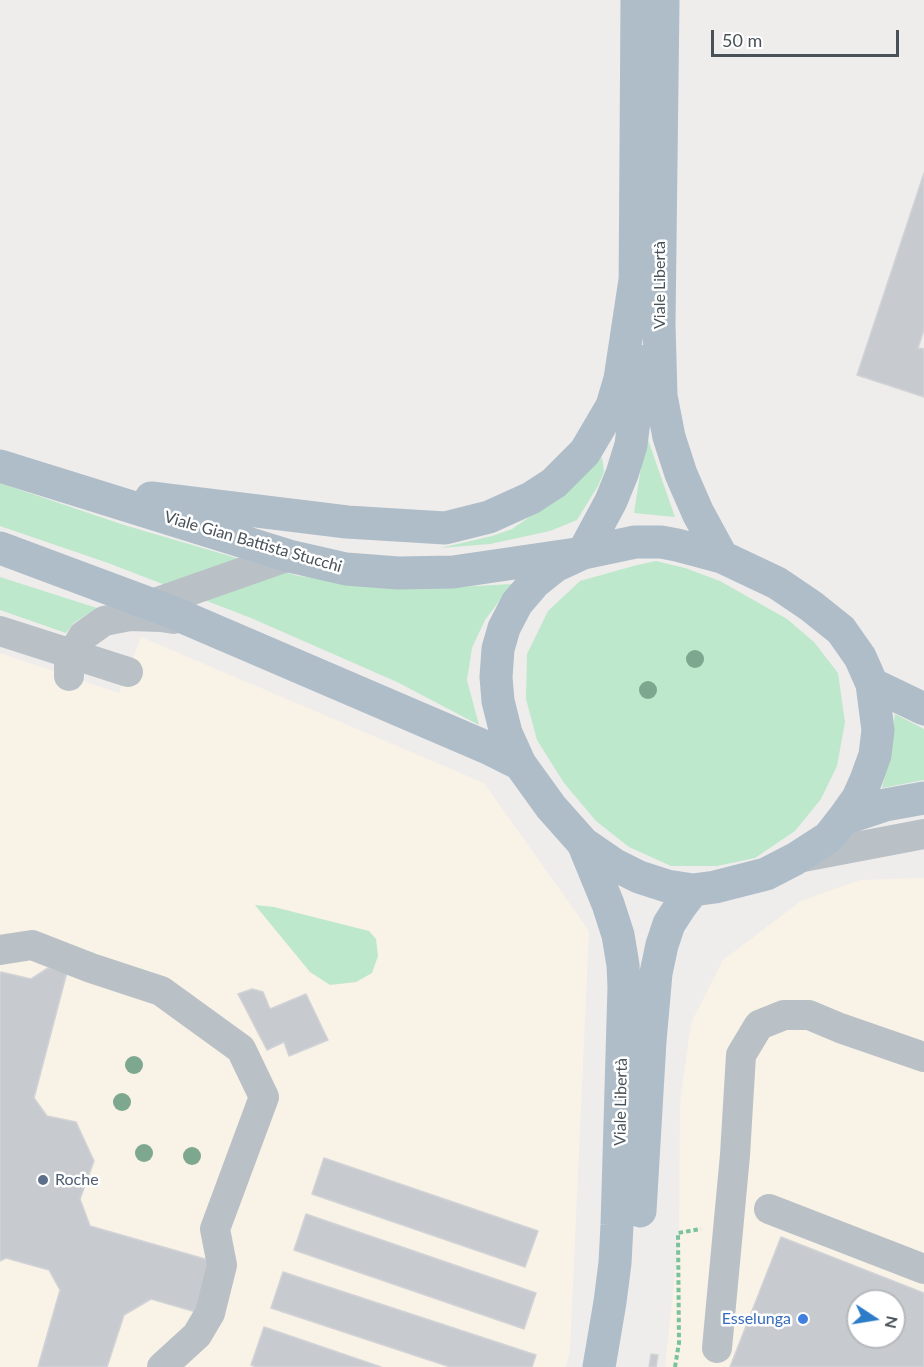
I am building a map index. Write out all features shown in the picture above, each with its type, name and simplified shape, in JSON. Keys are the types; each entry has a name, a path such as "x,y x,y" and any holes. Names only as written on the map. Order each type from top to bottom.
{"main road":[{"name":"Viale Libertà","path":"583,553 611,501 622,474 631,445 636,412 638,367 635,280 637,0"},
{"name":"Viale Libertà","path":"663,0 659,324 662,396 669,437 681,474 698,513 722,558"},
{"path":"62,487 347,522 445,528 489,517 531,498 554,483 585,452 598,432 612,406 620,379 635,280"},
{"name":"Viale Gian Battista Stucchi","path":"0,466 289,556 346,569 398,573 453,572 583,553 635,542 661,542 722,558 777,583 841,630 860,657 872,684 878,730 874,755 858,798 829,837 766,874 693,890 639,878 615,865 583,843 551,807 520,764 506,733 498,701 496,677 498,649 504,628 517,603 535,582 555,566 583,553"},
{"name":"Viale Gian Battista Stucchi","path":"0,548 152,604 488,748 520,764"},
{"path":"872,684 924,709"},
{"name":"Viale Gian Battista Stucchi","path":"843,819 885,805 924,798"},
{"name":"Viale Libertà","path":"583,843 608,904 618,936 624,987 618,1225 610,1302 599,1367"},
{"name":"Viale Libertà","path":"620,1367 636,1258 656,973 669,924 693,890"}],"street":[{"path":"152,604 289,556"},
{"path":"71,665 83,636 104,621 130,616 161,617 194,622"},
{"path":"4,643 71,665 128,672"},
{"path":"795,859 924,834"},
{"path":"0,950 32,945 91,968 161,991 241,1049 264,1097 215,1229 222,1264 210,1313 197,1335 162,1367"},
{"path":"717,1348 735,1155 741,1055 759,1025 784,1015 809,1016 924,1057"},
{"path":"769,1209 924,1269"}],"shaded area":[{"path":"141,637 484,783 589,931 570,1350 566,1367 0,1367 0,653 119,693"},
{"path":"924,878 924,1367 665,1367 679,1238 680,1103 691,1023 723,960 801,901 860,880"}],"green space":[{"path":"646,434 675,517 634,513"},
{"path":"602,457 604,472 577,520 550,531 490,544 440,548 512,529 571,488"},
{"path":"0,483 124,525 298,576 419,589 512,584 485,620 472,648 467,680 479,725 397,682 251,618 108,563 0,526"},
{"path":"656,561 685,568 720,581 787,619 814,642 838,673 845,722 837,766 821,799 795,831 755,858 717,866 671,866 629,847 596,821 564,783 537,740 526,699 527,654 548,611 580,581"},
{"path":"0,577 97,608 74,623 66,633 0,610"},
{"path":"895,714 924,729 924,780 882,788 890,752"},
{"path":"255,905 274,907 369,931 376,939 378,956 372,973 356,982 330,985 310,972"}],"building":[{"path":"924,173 924,330 918,348 924,349 924,397 857,375"},
{"name":"Roche","path":"48,968 67,972 34,1098 47,1116 76,1122 94,1161 80,1199 90,1226 212,1261 196,1312 151,1299 124,1315 107,1367 38,1367 60,1290 49,1270 6,1258 0,1261 0,975 1,972 31,979"},
{"path":"252,989 263,992 270,1009 306,994 328,1040 289,1056 284,1042 267,1050 238,994"},
{"path":"324,1158 538,1231 525,1267 312,1194"},
{"path":"306,1214 536,1293 524,1329 294,1250"},
{"name":"Esselunga","path":"781,1237 924,1293 924,1367 730,1367"},
{"path":"283,1272 536,1355 532,1367 450,1367 271,1308"},
{"path":"264,1327 381,1367 256,1367 251,1365"},
{"path":"651,1354 658,1355 656,1367 649,1367"}],"place":[{"name":"Roche","path":"43,1180"},
{"name":"Esselunga","path":"803,1319"}]}
